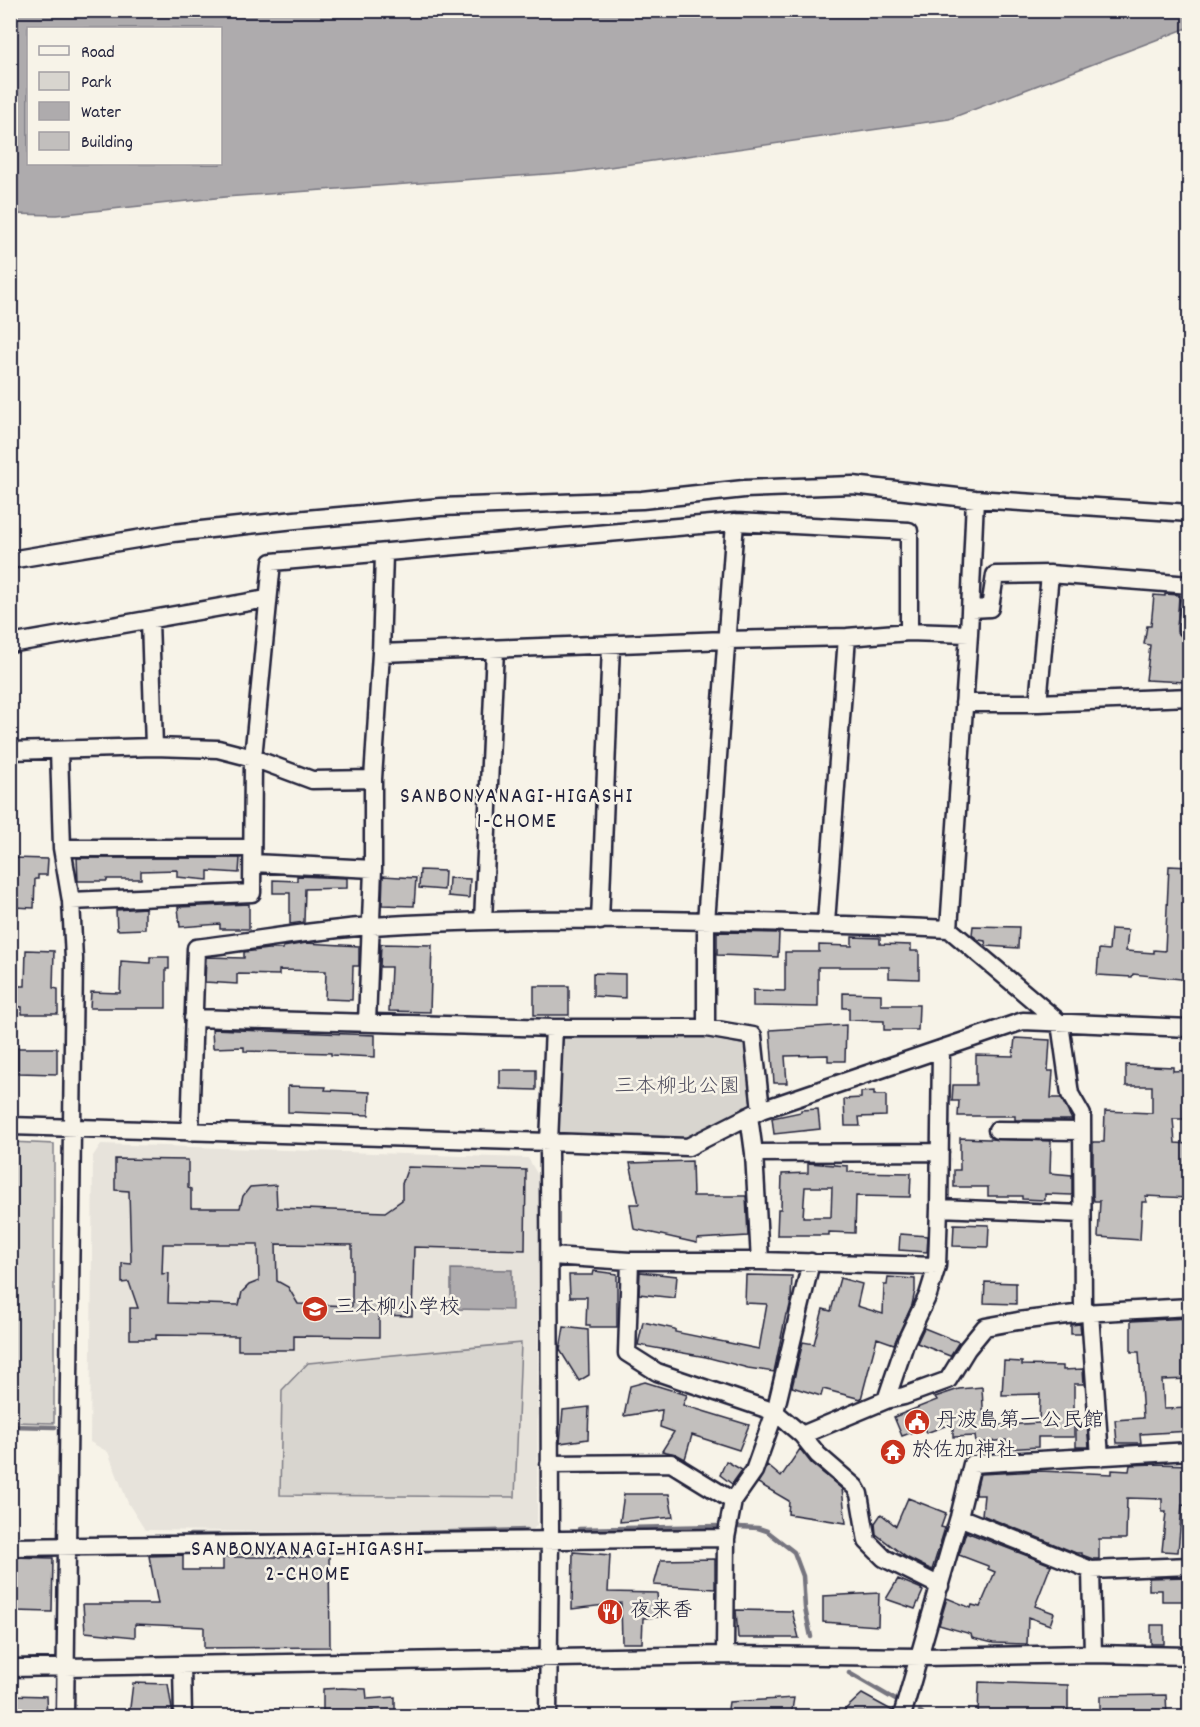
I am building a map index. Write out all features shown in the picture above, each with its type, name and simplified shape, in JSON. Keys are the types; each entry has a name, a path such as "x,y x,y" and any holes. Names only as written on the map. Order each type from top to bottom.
{"street":[{"path":"10,560 65,549 173,533 441,507 642,500 744,489 853,485 975,499 1190,513"},
{"path":"949,928 969,634 975,499"},
{"path":"706,1028 706,922 735,522"},
{"path":"71,901 252,893 253,758 272,562 735,522 909,531 909,632"},
{"path":"368,1022 369,926 373,869 373,779 381,653 384,554"},
{"path":"970,609 990,608 995,575 1050,574 1190,586 1187,628"},
{"path":"1038,703 1050,574"},
{"path":"10,644 267,599"},
{"path":"150,620 154,747"},
{"path":"381,653 847,637 909,632 969,634"},
{"path":"826,923 847,637"},
{"path":"600,921 611,645"},
{"path":"483,921 495,649"},
{"path":"964,703 1038,703 1190,697"},
{"path":"10,751 154,747 218,749 253,758 312,780 373,779"},
{"path":"59,750 62,848 71,901 74,959 65,1716"},
{"path":"62,848 252,855 373,869"},
{"path":"190,1131 196,948 369,926 483,921 826,923 949,928 1060,1023 1070,1094 1082,1115 1082,1214 1086,1313 1100,1457"},
{"path":"194,1018 554,1028 706,1028 753,1036 754,1153 760,1261"},
{"path":"10,1126 688,1147 755,1113 1023,1021 1190,1029"},
{"path":"548,1716 551,1256 549,1142 554,1028"},
{"path":"886,1400 906,1341 928,1295 937,1266 941,1049"},
{"path":"997,1130 1082,1131"},
{"path":"754,1153 940,1152"},
{"path":"939,1208 1082,1214"},
{"path":"551,1256 630,1261 760,1261 937,1266"},
{"path":"630,1261 627,1353 657,1372 775,1412 802,1435 818,1455 855,1487 859,1494 867,1541 884,1558 940,1586"},
{"path":"725,1655 726,1538 734,1501 754,1471 775,1412 811,1262"},
{"path":"802,1435 886,1400 948,1380 984,1327 1086,1313 1190,1307"},
{"path":"902,1716 960,1517 972,1464 1190,1451"},
{"path":"549,1464 671,1463 734,1501"},
{"path":"960,1517 1091,1570 1190,1566"},
{"path":"10,1547 726,1538"},
{"path":"1091,1570 1093,1654"},
{"path":"10,1668 725,1655 1190,1656"},
{"path":"182,1666 183,1716"}],"shaded area":[{"name":"三本柳小学校","path":"101,1144 528,1158 539,1177 537,1525 528,1535 145,1530 128,1503 108,1452 90,1442 93,1156"}],"green space":[{"name":"三本柳北公園","path":"707,1037 746,1045 755,1104 688,1140 558,1136 562,1038"},
{"path":"11,1142 54,1144 54,1423 11,1422"},
{"path":"521,1343 515,1497 280,1495 282,1390 308,1363"}],"water":[{"path":"11,10 1189,10 1190,27 949,119 574,172 225,197 56,215 11,214"},
{"path":"451,1269 512,1270 512,1310 451,1309"}],"building":[{"path":"1165,594 1179,595 1177,632 1182,637 1190,638 1185,682 1146,680 1150,645 1144,644 1147,626 1151,626 1154,595 1165,596"},
{"path":"13,858 48,859 47,875 38,875 38,879 35,879 34,908 13,907"},
{"path":"77,858 240,858 239,873 208,871 208,880 177,877 177,870 141,871 141,879 78,881"},
{"path":"1169,866 1190,867 1190,980 1133,974 1132,977 1097,975 1099,949 1109,950 1111,929 1128,930 1126,951 1154,953 1154,950 1165,951"},
{"path":"420,870 445,871 444,890 419,888"},
{"path":"297,876 347,878 347,888 305,889 304,922 290,924 290,893 273,893 273,880 297,881"},
{"path":"383,876 416,878 414,906 382,905"},
{"path":"449,878 470,879 469,898 448,896"},
{"path":"249,904 249,929 220,929 220,924 180,927 178,907"},
{"path":"145,908 145,929 117,930 116,910"},
{"path":"973,926 1019,927 1018,948 986,946 985,941 972,935"},
{"path":"717,932 779,933 778,957 717,955"},
{"path":"852,937 880,938 880,944 911,945 911,951 919,951 919,979 889,978 889,967 818,967 818,1007 753,1006 753,990 785,991 785,952 819,952 819,945 852,946"},
{"path":"306,943 359,946 359,966 353,966 352,1000 325,999 326,971 279,970 279,975 237,974 237,984 205,982 206,957 244,958 244,952 283,949 283,947"},
{"path":"381,944 432,945 430,1012 389,1011 391,967 380,967"},
{"path":"26,950 54,951 53,988 58,989 58,1014 22,1014 22,1007 10,1006 10,986 25,986"},
{"path":"150,957 169,957 169,969 166,969 166,1008 90,1008 91,992 120,993 121,961 150,963"},
{"path":"593,973 625,974 625,998 593,996"},
{"path":"534,986 569,986 569,1015 534,1015"},
{"path":"843,993 881,994 881,1005 919,1005 918,1030 884,1030 884,1021 849,1020 849,1008 843,1008"},
{"path":"846,1025 845,1061 828,1061 828,1055 785,1056 787,1083 774,1083 770,1030"},
{"path":"212,1029 375,1035 375,1057 331,1055 331,1053 244,1051 244,1047 213,1048"},
{"path":"1015,1038 1050,1040 1048,1071 1053,1071 1051,1098 1061,1098 1072,1120 1015,1120 1015,1116 958,1116 959,1101 952,1101 953,1085 976,1085 976,1055 1013,1056"},
{"path":"18,1048 57,1048 57,1074 18,1073"},
{"path":"1126,1065 1173,1067 1173,1071 1190,1070 1190,1119 1173,1119 1175,1143 1190,1144 1190,1198 1145,1196 1147,1202 1142,1202 1140,1240 1098,1237 1100,1201 1094,1201 1093,1196 1093,1142 1104,1142 1105,1111 1152,1113 1152,1086 1126,1086"},
{"path":"500,1070 536,1070 536,1090 500,1089"},
{"path":"288,1086 370,1092 369,1115 288,1112"},
{"path":"874,1091 874,1095 886,1095 886,1116 859,1117 860,1126 845,1126 844,1099 861,1098 861,1092"},
{"path":"818,1109 820,1129 774,1134 772,1118 801,1112 801,1110"},
{"path":"960,1138 1051,1141 1050,1173 1072,1175 1072,1195 1045,1194 1045,1200 1022,1199 1022,1196 988,1196 988,1187 954,1187 954,1170 960,1170"},
{"path":"115,1159 188,1160 191,1208 240,1208 243,1196 250,1187 276,1185 277,1208 385,1212 402,1200 402,1184 408,1167 526,1170 525,1250 414,1247 412,1316 379,1315 379,1337 294,1336 294,1350 238,1350 238,1336 156,1335 156,1339 130,1339 130,1308 138,1308 129,1282 122,1283 122,1263 131,1264 129,1191 115,1190","holes":["163,1244 258,1244 259,1281 249,1285 242,1292 239,1305 168,1303 169,1273 162,1274","276,1244 352,1245 352,1306 298,1304 288,1287 277,1281"]},
{"path":"692,1161 693,1196 746,1196 748,1236 697,1239 697,1243 634,1229 630,1204 639,1204 630,1163"},
{"path":"808,1163 848,1166 848,1172 911,1173 910,1197 856,1196 855,1233 777,1235 778,1209 781,1209 782,1174 808,1173","holes":["805,1187 832,1187 831,1217 803,1217"]},
{"path":"954,1224 989,1225 988,1247 953,1246"},
{"path":"900,1234 928,1236 927,1252 899,1250"},
{"path":"594,1271 617,1274 617,1327 586,1325 587,1297 570,1297 569,1275 593,1275"},
{"path":"640,1272 677,1276 675,1298 639,1294"},
{"path":"746,1275 792,1276 791,1301 788,1314 786,1314 774,1372 638,1345 643,1322 675,1329 675,1332 759,1349 767,1304 745,1303"},
{"path":"888,1277 915,1279 912,1305 894,1344 877,1338 861,1399 823,1389 821,1396 792,1387 803,1342 814,1344 823,1309 831,1311 840,1278 862,1284 857,1306 883,1314 884,1285 887,1285"},
{"path":"985,1282 1016,1283 1016,1304 984,1303"},
{"path":"1190,1318 1190,1379 1162,1380 1164,1409 1190,1408 1190,1431 1140,1434 1141,1443 1117,1443 1115,1420 1143,1418 1139,1352 1131,1352 1131,1321"},
{"path":"1080,1324 1081,1334 1071,1334 1071,1325"},
{"path":"564,1327 588,1330 589,1375 579,1381 560,1350"},
{"path":"924,1328 959,1342 950,1356 917,1343"},
{"path":"1004,1361 1022,1362 1022,1365 1063,1366 1063,1370 1083,1369 1084,1384 1074,1384 1074,1437 1038,1437 1038,1447 1006,1449 1006,1440 976,1443 975,1436 953,1437 953,1423 926,1433 924,1428 902,1436 894,1417 937,1400 935,1397 959,1389 982,1387 984,1426 1039,1423 1040,1394 1002,1395"},
{"path":"645,1382 687,1395 683,1405 749,1425 739,1450 692,1435 685,1459 662,1451 674,1432 660,1427 662,1410 624,1416 630,1386"},
{"path":"589,1407 588,1439 560,1443 563,1410"},
{"path":"1076,1425 1087,1425 1089,1447 1076,1447"},
{"path":"800,1449 811,1463 842,1489 846,1523 788,1514 789,1501 758,1483 767,1465 781,1477"},
{"path":"726,1461 742,1470 732,1484 720,1475"},
{"path":"1130,1465 1190,1465 1190,1506 1182,1505 1178,1552 1162,1551 1166,1512 1162,1512 1162,1499 1127,1498 1126,1539 1099,1539 1099,1559 1093,1559 982,1515 984,1495 975,1495 980,1474 1039,1471 1112,1474 1112,1470 1129,1471"},
{"path":"624,1494 669,1494 673,1517 620,1522"},
{"path":"908,1498 946,1513 941,1527 945,1528 932,1570 906,1557 876,1534 875,1523 881,1514 896,1526"},
{"path":"966,1532 1051,1565 1035,1606 1054,1613 1050,1625 1028,1617 1027,1644 993,1643 972,1638 971,1634 939,1625 947,1598 971,1608 972,1605 980,1607 995,1572 988,1569 988,1566 959,1555"},
{"path":"573,1552 610,1555 608,1592 657,1593 659,1617 643,1618 642,1643 622,1643 621,1603 572,1609"},
{"path":"329,1553 330,1647 204,1648 204,1627 135,1624 135,1637 85,1632 83,1604 158,1604 149,1556 183,1555 183,1570 223,1570 223,1557 310,1557 310,1554"},
{"path":"11,1557 53,1558 52,1612 14,1611"},
{"path":"715,1559 715,1589 654,1585 661,1560"},
{"path":"1189,1577 1190,1601 1162,1601 1162,1590 1149,1590 1149,1578"},
{"path":"898,1579 922,1589 915,1609 886,1599"},
{"path":"879,1593 878,1626 823,1622 823,1596"},
{"path":"736,1610 792,1611 799,1638 738,1638"},
{"path":"1151,1625 1164,1625 1164,1644 1151,1644"},
{"path":"979,1682 1068,1685 1068,1716 978,1716"},
{"path":"133,1683 168,1684 173,1716 129,1716"},
{"path":"323,1689 366,1689 367,1699 395,1697 395,1716 373,1716 373,1711 323,1710"},
{"path":"862,1694 893,1711 892,1716 838,1716"},
{"path":"10,1695 46,1696 47,1716 10,1716"},
{"path":"1166,1695 1167,1716 1100,1716 1100,1696"},
{"path":"794,1698 791,1716 727,1716 729,1702"}],"waterway":[{"path":"10,1426 55,1427"},
{"path":"579,1529 719,1526"},
{"path":"739,1527 767,1531 794,1552 803,1576 805,1608 811,1637"},
{"path":"346,1535 527,1530"},
{"path":"190,1535 316,1535"},
{"path":"849,1673 899,1702"},
{"path":"920,1711 925,1716"}],"place":[{"name":"三本柳小学校","path":"315,1309"},
{"name":"丹波島第一公民館","path":"917,1422"},
{"name":"於佐加神社","path":"893,1452"},
{"name":"夜来香","path":"610,1612"}],"district":[{"name":"SANBONYANAGI-HIGASHI 1-CHOME","path":"517,810"},
{"name":"SANBONYANAGI-HIGASHI 2-CHOME","path":"308,1562"}]}
